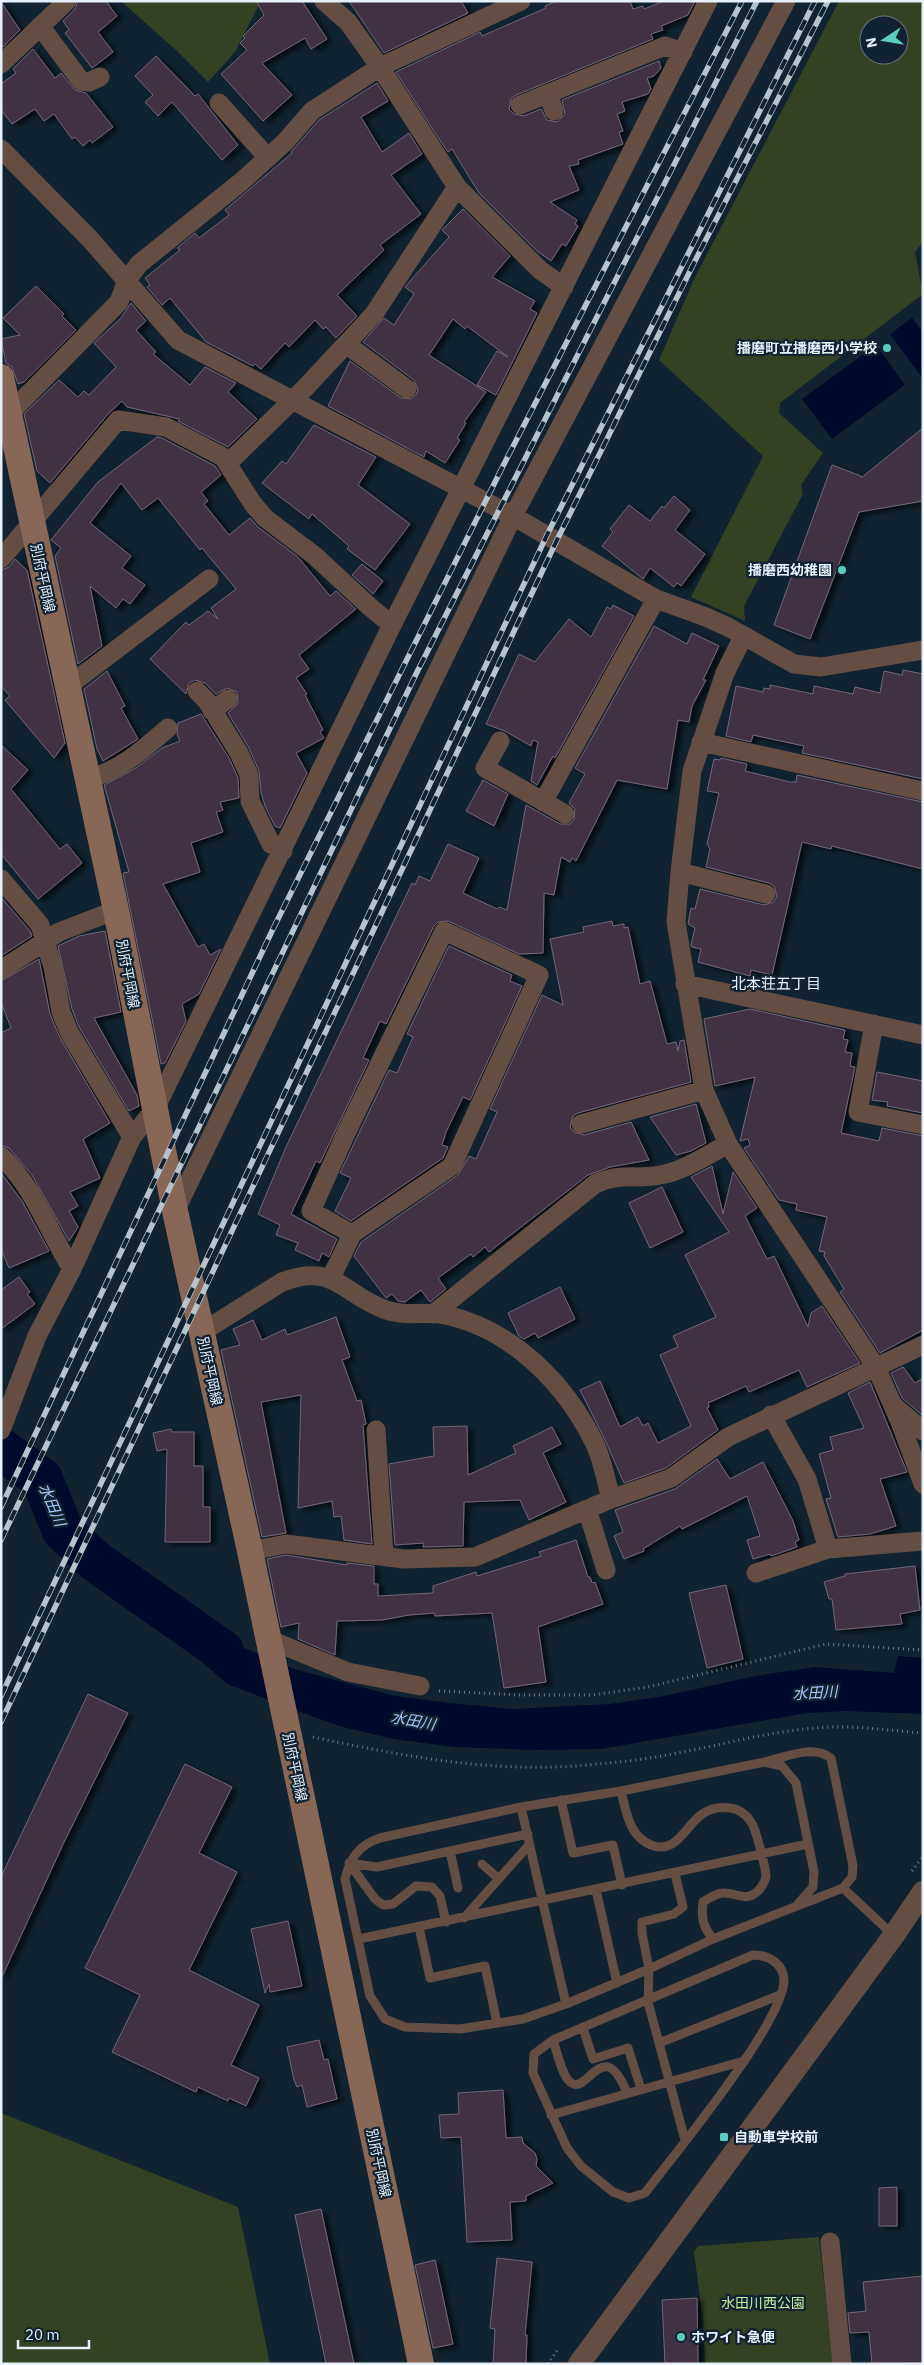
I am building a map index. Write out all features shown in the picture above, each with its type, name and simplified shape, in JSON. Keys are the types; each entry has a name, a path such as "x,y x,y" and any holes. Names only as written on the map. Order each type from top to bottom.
{"main road":[{"name":"別府平岡線","path":"1,377 116,910 175,1211 250,1551 421,2364"}],"street":[{"path":"1,64 67,1"},
{"path":"324,1 348,22 380,67 457,187 540,270 564,287"},
{"path":"9,414 119,302 127,280 139,264 268,158 312,112 380,67 521,1"},
{"path":"4,1430 37,1336 72,1269 132,1137 155,1109 392,625 708,1"},
{"path":"175,1211 513,516 786,1"},
{"path":"40,26 81,81 88,82 100,78"},
{"path":"520,105 551,102 665,46 683,52"},
{"path":"219,103 268,158"},
{"path":"1,149 90,239 178,340 513,516 656,599 706,617 794,664 821,667 923,650"},
{"path":"228,463 292,401 374,314 457,187"},
{"path":"346,344 407,389"},
{"path":"1,559 118,420 166,427 223,457 253,504 265,518 315,556 392,625"},
{"path":"67,687 210,579"},
{"path":"543,802 656,599"},
{"path":"744,637 724,673 692,771 680,872 676,922 704,1090 728,1144 876,1367 893,1405 923,1484"},
{"path":"197,691 207,701 249,774 250,801 271,844 282,851"},
{"path":"212,711 228,699"},
{"path":"87,779 102,776 146,747 168,728"},
{"path":"500,741 485,768 566,814"},
{"path":"701,742 923,791"},
{"path":"680,872 766,894"},
{"path":"1,879 40,925 53,967 61,1012 69,1032 132,1137"},
{"path":"1,970 59,932 116,910"},
{"path":"331,1278 352,1234 452,1166 539,975 444,931 346,1133 311,1211 352,1234"},
{"path":"685,984 923,1034"},
{"path":"874,1024 858,1112 923,1125"},
{"path":"581,1124 704,1090"},
{"path":"433,1314 595,1184 620,1176 658,1176 673,1172 728,1144"},
{"path":"1,1156 16,1170 29,1189 72,1269"},
{"path":"202,1332 282,1282 295,1277 313,1275 331,1278 378,1308 393,1313 446,1315 519,1348 551,1377 574,1409 596,1446 611,1499"},
{"path":"250,1551 286,1544 404,1559 475,1557 611,1499 671,1478 728,1437 771,1415 923,1345"},
{"path":"893,1405 923,1431"},
{"path":"771,1415 807,1479 828,1549"},
{"path":"376,1430 384,1556"},
{"path":"587,1509 606,1570"},
{"path":"756,1573 828,1549 923,1541"},
{"path":"270,1651 348,1672 420,1686"},
{"path":"579,2364 894,1935 923,1892"},
{"path":"830,2242 842,2364"}],"lane":[{"path":"814,1750 823,1752 832,1758 853,1866 852,1877 844,1888 713,1939 617,1983 524,2019 460,2029 405,2027 384,2019 370,1996 345,1879 349,1863 367,1842 522,1807 621,1791 765,1762 814,1750"},
{"path":"765,1762 782,1766 796,1783 814,1872 813,1887 797,1905"},
{"path":"621,1791 632,1830 652,1845 668,1845 677,1842 684,1836 692,1822 704,1811 731,1808 744,1813 753,1824 766,1877 761,1889 750,1897 739,1897 724,1893 712,1895 704,1902 701,1915 705,1929 713,1939"},
{"path":"561,1800 572,1853 612,1845 622,1885"},
{"path":"522,1807 566,2004"},
{"path":"349,1863 377,1867 528,1834"},
{"path":"464,1918 529,1844"},
{"path":"359,1939 675,1874 808,1844"},
{"path":"450,1851 458,1888"},
{"path":"349,1863 375,1899 383,1905 392,1904 416,1886 432,1887 440,1896 446,1922"},
{"path":"482,1864 499,1879"},
{"path":"675,1874 683,1907 674,1914 642,1922 642,1933 650,1969 648,2002 685,2140"},
{"path":"844,1888 894,1935"},
{"path":"596,1890 617,1983"},
{"path":"419,1927 430,1978 485,1966 497,2023"},
{"path":"753,1955 764,1955 780,1967 784,1981 766,2028 744,2061 645,2193 629,2198 613,2192 581,2166 567,2148 533,2073 534,2054 553,2040 648,2002 753,1955"},
{"path":"659,2043 780,1995"},
{"path":"583,2028 593,2059 628,2048 641,2089"},
{"path":"553,2040 565,2076 570,2082 577,2084 585,2083 596,2070 603,2066 613,2068 621,2076 628,2092"},
{"path":"551,2115 744,2061"}],"path":[{"path":"420,1686 441,1691 520,1695 592,1694 648,1687 826,1644 923,1650"},
{"path":"288,1732 383,1752 448,1762 523,1767 615,1762 671,1754 799,1730 840,1727 923,1733"}],"green space":[{"path":"121,1 261,1 235,52 208,82 177,51"},
{"path":"839,1 923,1 923,242 915,252 923,294 780,403 779,413 823,453 801,485 803,494 744,606 745,621 691,597 763,456 659,360 695,277"},
{"path":"1,2113 238,2207 270,2364 1,2364"},
{"name":"水田川西公園","path":"819,2237 833,2364 705,2364 703,2320 694,2252 698,2246"}],"water":[{"path":"912,318 923,332 923,379 890,334"},
{"path":"876,345 905,385 832,439 802,399"},
{"path":"175,1607 232,1643 294,1669 395,1696 514,1709 610,1704 659,1697 760,1675 816,1667 894,1673 898,1656 923,1658 923,1714 846,1711 807,1713 601,1749 536,1750 455,1747 393,1739 339,1726 227,1684 180,1642"}],"building":[{"path":"78,1 106,1 117,16 98,32 113,52 92,68 65,33 69,30 63,21 75,9"},
{"path":"256,1 302,1 327,39 311,49 305,38 262,63 292,95 263,121 221,74 247,50 240,43 245,38 243,36 264,15"},
{"path":"349,1 461,1 468,13 384,53"},
{"path":"556,1 630,1 633,9 643,6 644,9 664,1 695,1 688,15 661,26 663,30 651,34 653,39 516,95 511,99 509,109 514,114 524,116 541,109 547,120 557,122 565,114 562,100 659,61 661,68 654,76 647,78 651,89 648,94 622,102 625,111 617,114 623,131 619,132 623,144 578,160 579,164 569,166 579,190 550,202 577,220 575,224 578,226 566,246 562,244 551,261 537,251 479,193 452,149 448,152 396,72 480,32 482,36 546,8 545,6"},
{"path":"1,2 20,30 3,47 1,44"},
{"path":"33,49 55,78 61,73 75,90 86,93 113,127 92,143 90,140 83,146 75,137 72,139 54,114 44,121 35,109 12,124 1,110 1,84 16,73 13,69"},
{"path":"156,56 195,96 198,94 238,145 222,160 172,102 158,116 145,102 153,95 135,76"},
{"path":"377,83 388,101 361,117 382,152 409,133 422,154 391,175 421,214 380,245 384,250 337,295 357,316 336,338 326,327 323,329 315,320 289,347 285,343 261,369 255,364 253,366 206,342 170,298 162,305 147,287 150,285 145,278 180,250 177,248 195,233 199,238 229,215 225,210 292,153 319,120"},
{"path":"463,209 510,256 492,277 535,301 530,309 537,313 496,395 477,385 497,351 508,357 467,326 465,329 453,319 429,355 486,392 464,422 466,423 457,438 460,440 445,463 426,451 424,457 328,406 350,361 401,398 411,399 416,395 418,390 414,380 363,342 384,318 394,325 414,294 405,287 449,237 442,230"},
{"path":"36,286 64,314 62,316 76,330 24,382 18,384 12,367 6,363 1,339 20,335 3,318"},
{"path":"131,303 146,321 136,330 156,352 153,354 190,385 205,367 236,383 228,392 257,419 228,447 178,421 180,419 127,407 122,401 109,413 50,483 37,471 24,414 59,380 78,397 84,391 89,395 116,367 94,343 121,318"},
{"path":"314,425 376,457 358,485 410,524 375,570 347,549 349,546 312,514 309,519 262,483 282,461 286,464"},
{"path":"923,428 923,501 859,512 810,639 774,625 832,465 861,476 861,478"},
{"path":"157,437 215,466 221,475 201,492 208,501 204,504 229,535 250,518 258,527 298,557 330,596 336,591 356,609 299,655 309,669 296,678 307,694 305,695 323,730 320,732 324,738 296,753 307,773 280,828 275,826 265,806 261,792 259,771 249,748 228,713 238,703 237,692 227,688 216,694 205,683 195,680 189,683 186,694 150,659 186,622 189,625 208,611 218,619 211,608 236,589 202,548 200,550 158,498 142,510 121,483 90,523 131,556 122,568 145,585 130,604 123,599 116,608 90,586 102,646 78,664 55,556 61,548 51,540 98,482"},
{"path":"674,496 690,510 675,530 705,554 681,586 677,583 674,587 650,568 643,579 602,546 613,532 610,529 629,505 650,521 662,506 664,508"},
{"path":"15,559 27,570 65,743 54,758 5,700 10,696 1,686 1,570 9,567"},
{"path":"362,564 383,581 373,594 352,575"},
{"path":"613,605 634,616 555,758 553,756 537,785 531,781 538,742 533,740 531,746 505,731 486,724 519,654 535,662 569,619 591,637 607,607 611,609"},
{"path":"654,626 687,644 692,633 719,646 703,680 706,680 692,706 689,722 678,720 667,789 617,780 576,861 572,858 570,862 561,857 554,895 544,893 543,953 519,954 448,921 438,922 434,926 386,1024 380,1021 363,1058 369,1060 320,1163 316,1161 291,1214 337,1239 329,1257 322,1253 319,1261 295,1250 298,1243 276,1235 280,1225 258,1214 286,1147 412,883 415,885 419,876 430,881 448,844 479,858 463,893 497,909 499,907 507,910 526,805 560,824 570,824 574,820 575,809 569,803 585,774 575,768"},
{"path":"903,670 923,674 923,779 802,753 804,746 753,735 751,742 726,736 736,686 763,692 764,688 770,689 770,685 813,694 814,686 853,694 855,687 880,693 884,671 902,675"},
{"path":"107,671 125,706 121,708 138,739 103,761 97,749 84,689"},
{"path":"201,714 229,758 238,778 239,798 220,802 223,810 216,812 223,832 191,843 200,872 163,884 198,947 204,944 210,955 221,949 199,994 182,1004 186,1021 165,1063 161,1064 123,873 129,872 104,785 136,768 162,748 180,741 177,734 178,723"},
{"path":"1,745 28,770 11,789 60,849 67,844 82,863 38,899 1,854"},
{"path":"721,758 747,764 745,771 790,782 796,782 797,775 923,802 923,869 832,846 831,849 802,842 772,975 751,970 750,976 698,962 701,949 692,947 695,928 688,924 691,908 695,909 700,889 764,905 774,902 777,896 774,886 769,883 706,867 710,849 707,844 719,793 707,791 714,759 720,760"},
{"path":"483,780 508,794 494,826 466,811"},
{"path":"1,897 30,931 32,936 1,956"},
{"path":"612,921 613,926 624,924 624,928 628,927 640,984 650,981 667,1044 676,1042 678,1051 680,1041 684,1040 691,1082 578,1113 573,1116 570,1127 574,1132 584,1135 631,1122 649,1160 610,1167 588,1175 489,1252 485,1247 473,1257 471,1254 438,1278 446,1289 430,1302 421,1290 405,1302 398,1301 392,1294 386,1298 354,1256 361,1242 458,1175 469,1156 476,1159 497,1112 490,1109 542,995 563,1005 550,939 584,932 583,927"},
{"path":"105,931 121,1012 94,1018 137,1095 139,1106 129,1111 79,1027 72,1009 58,946 79,936"},
{"path":"449,946 512,975 510,981 522,986 470,1100 463,1097 446,1132 442,1145 448,1147 443,1158 351,1221 335,1211 351,1178 340,1173 389,1070 397,1073 413,1037 407,1034"},
{"path":"39,959 50,1014 59,1036 110,1123 83,1139 100,1178 70,1192 78,1206 69,1211 78,1227 69,1241 32,1175 9,1148 1,1145 1,1033 11,1028 1,1002 1,981"},
{"path":"750,1009 845,1030 843,1039 848,1040 845,1052 852,1053 850,1066 855,1067 841,1133 879,1141 882,1128 923,1136 923,1330 880,1353 840,1292 844,1289 824,1256 825,1252 819,1251 827,1217 796,1210 797,1204 779,1200 744,1148 750,1145 748,1139 740,1141 755,1077 715,1086 704,1019"},
{"path":"877,1072 923,1081 923,1113 887,1106 888,1102 872,1100"},
{"path":"696,1104 706,1143 691,1151 676,1155 650,1117"},
{"path":"712,1166 723,1214 733,1172 757,1208 745,1216 767,1259 774,1256 808,1327 811,1313 822,1306 860,1363 807,1387 799,1370 749,1392 746,1386 708,1403 709,1407 707,1408 718,1430 666,1468 624,1483 580,1390 600,1381 620,1427 638,1417 643,1426 648,1423 658,1443 691,1426 660,1355 678,1347 673,1336 716,1317 685,1255 729,1232 691,1177"},
{"path":"1,1173 22,1201 49,1251 9,1268 1,1249"},
{"path":"662,1187 683,1232 650,1248 629,1203"},
{"path":"19,1277 30,1292 27,1294 35,1304 1,1329 1,1290"},
{"path":"560,1287 575,1319 538,1338 535,1333 524,1339 519,1336 508,1313"},
{"path":"336,1317 350,1357 342,1360 357,1401 361,1400 366,1424 363,1425 372,1544 344,1540 341,1516 334,1517 332,1501 298,1508 301,1395 261,1402 286,1533 262,1537 221,1350 240,1345 233,1329 253,1320 262,1340 285,1329 287,1335"},
{"path":"903,1367 915,1383 923,1378 923,1416 902,1398 891,1373"},
{"path":"870,1382 907,1472 880,1479 896,1526 870,1534 838,1537 826,1499 831,1498 819,1454 833,1450 830,1437 864,1428 848,1393"},
{"path":"467,1426 468,1475 516,1453 513,1446 552,1427 561,1444 543,1453 566,1502 529,1520 520,1500 464,1502 463,1546 423,1547 424,1543 395,1545 389,1464 434,1456 433,1427"},
{"path":"171,1429 172,1432 194,1432 194,1466 203,1466 203,1507 210,1507 210,1542 165,1542 167,1449 157,1451 153,1433"},
{"path":"717,1459 730,1479 763,1462 793,1521 799,1540 795,1542 797,1547 771,1556 770,1554 753,1559 747,1540 760,1536 747,1496 682,1529 680,1526 643,1549 644,1551 624,1559 614,1536 623,1532 615,1510 675,1489"},
{"path":"576,1540 588,1577 590,1577 592,1583 595,1582 603,1604 538,1627 546,1682 504,1688 492,1613 435,1616 434,1613 382,1620 337,1621 335,1655 298,1639 299,1623 281,1627 267,1559 286,1555 347,1565 347,1563 374,1566 374,1584 378,1584 378,1596 433,1593 433,1586 476,1572 477,1576 541,1556 539,1552"},
{"path":"915,1566 920,1610 900,1614 902,1624 836,1630 832,1599 829,1599 824,1582 845,1576 845,1574"},
{"path":"726,1585 743,1659 707,1668 689,1593"},
{"path":"88,1694 128,1713 65,1840 1,1979 1,1877"},
{"path":"185,1764 232,1787 199,1853 237,1872 189,1970 259,2005 231,2065 259,2078 246,2106 229,2098 228,2101 198,2087 196,2092 112,2052 140,1995 85,1968"},
{"path":"288,1921 302,1986 270,1992 269,1984 265,1993 251,1929"},
{"path":"319,2040 324,2060 328,2059 337,2099 307,2107 302,2085 297,2087 294,2080 287,2047"},
{"path":"503,2090 506,2138 522,2137 523,2143 535,2153 537,2159 536,2166 553,2183 526,2196 526,2201 510,2202 512,2240 467,2242 461,2137 441,2138 439,2115 459,2114 458,2093"},
{"path":"897,2187 897,2226 879,2226 879,2188"},
{"path":"321,2209 354,2364 326,2364 295,2215"},
{"path":"497,2258 532,2262 525,2335 527,2335 526,2364 493,2364 495,2329 490,2328"},
{"path":"435,2260 453,2344 433,2348 415,2265"},
{"path":"923,2276 923,2363 872,2364 869,2332 850,2333 848,2313 866,2311 863,2282"},
{"path":"697,2298 698,2364 665,2364 662,2300"}],"waterway":[{"name":"水田川","path":"1,1449 42,1479 63,1531 95,1561 223,1651"}],"railway":[{"path":"1,1507 272,931 503,466 742,1"},
{"path":"1,1540 417,672 757,1"},
{"path":"1,1696 547,535 815,1"},
{"path":"1,1722 556,542 696,259 828,1"}],"place":[{"name":"播磨町立播磨西小学校","path":"887,348"},
{"name":"播磨西幼稚園","path":"842,570"},
{"name":"自動車学校前","path":"724,2137"},
{"name":"ホワイト急便","path":"681,2337"}],"district":[{"name":"北本荘五丁目","path":"776,984"}]}
